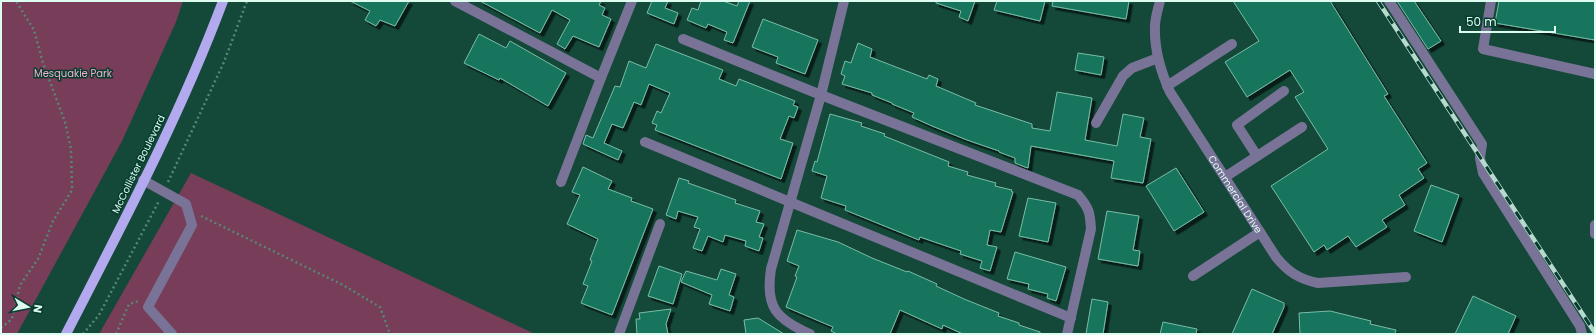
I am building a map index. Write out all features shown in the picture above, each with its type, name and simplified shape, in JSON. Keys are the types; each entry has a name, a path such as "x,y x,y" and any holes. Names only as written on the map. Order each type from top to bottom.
{"main road":[{"name":"McCollister Boulevard","path":"66,334 144,180 175,114 223,1"}],"street":[{"path":"455,1 601,78"},
{"path":"561,182 632,1"},
{"path":"810,334 791,325 777,313 770,298 769,281 771,269 791,204 821,95 844,1"},
{"name":"Commercial Drive","path":"1160,1 1155,25 1158,58 1167,86 1284,268 1295,276 1318,283 1406,277"},
{"path":"1388,1 1482,144 1480,158 1483,173 1580,326 1582,334"},
{"path":"1491,1 1483,49 1595,74"},
{"path":"683,39 821,95 1078,195 1087,206 1091,229 1067,334"},
{"path":"1167,86 1232,44"},
{"path":"1096,123 1123,76 1137,65 1158,58"},
{"path":"1257,156 1237,125 1284,91"},
{"path":"1225,178 1302,127"},
{"path":"644,142 791,204 1071,318"},
{"path":"144,180 186,204 192,225 148,307 172,334"},
{"path":"619,334 660,224"},
{"path":"1595,225 1595,234"},
{"path":"1193,276 1260,232"}],"path":[{"path":"1,328 12,319 20,285 38,259 53,222 72,190 71,149 65,122 43,63 34,30 16,1"},
{"path":"83,334 99,315 163,191 224,62 247,1"},
{"path":"188,210 343,285 380,307 390,334"},
{"path":"116,334 129,304 153,297"}],"green space":[{"name":"Mesquakie Park","path":"1,1 183,1 176,22 122,141 17,334 1,334"},
{"path":"191,173 535,334 99,334"}],"building":[{"path":"350,1 409,1 395,26 380,20 376,26 365,20 370,11"},
{"path":"480,1 601,1 599,5 605,8 602,15 611,19 599,47 573,36 565,49 557,44 570,20 552,10 540,33"},
{"path":"652,1 668,1 665,8 678,13 674,24 647,13"},
{"path":"701,1 723,1 737,6 739,1 750,1 733,43 724,40 727,32 708,24 706,28 687,20 692,8 698,10"},
{"path":"936,1 975,1 968,21 959,17 961,11 936,3"},
{"path":"997,1 1045,1 1040,21 994,10"},
{"path":"1053,1 1129,1 1126,19 1052,6"},
{"path":"1233,1 1330,1 1388,94 1384,96 1427,163 1418,169 1424,178 1399,195 1405,205 1382,220 1387,227 1356,247 1348,236 1327,250 1324,245 1314,252 1271,186 1328,149 1295,97 1304,92 1290,70 1247,97 1225,62 1259,41"},
{"path":"1397,1 1414,1 1441,41 1428,49"},
{"path":"1499,1 1595,1 1595,40 1495,23"},
{"path":"763,19 818,40 805,74 776,63 778,57 752,47"},
{"path":"479,34 506,48 510,41 566,73 548,106 500,78 499,80 464,63"},
{"path":"858,43 872,49 870,57 927,79 929,75 938,79 936,86 976,103 975,105 1032,124 1032,128 1050,131 1057,92 1092,98 1085,140 1117,146 1123,114 1144,118 1140,137 1151,139 1143,183 1111,178 1114,161 1031,146 1028,168 1015,163 1015,158 912,117 914,113 872,95 872,93 842,84 845,76 841,74 845,61 851,63"},
{"path":"656,44 723,70 719,79 736,86 739,79 795,101 793,105 798,107 794,118 789,116 780,139 793,143 781,179 655,130 657,125 652,123 657,111 661,113 670,93 649,84 641,105 634,102 623,128 612,124 604,143 622,151 618,160 583,144 586,135 593,138 615,86 620,87 629,61 646,68"},
{"path":"1078,53 1104,57 1101,75 1075,70"},
{"path":"830,114 862,123 861,126 885,134 884,136 949,162 948,166 968,172 967,175 996,183 995,186 1012,190 1011,191 1013,192 1001,232 990,230 987,245 997,247 990,271 980,268 982,261 960,254 961,251 920,237 919,240 845,210 846,206 821,198 827,176 812,171 815,161 817,162"},
{"path":"583,167 612,181 608,189 632,198 631,201 653,209 612,315 581,303 588,286 583,284 592,261 590,260 598,239 567,224 580,195 572,192"},
{"path":"1176,168 1204,212 1174,231 1146,186"},
{"path":"679,178 689,181 688,183 736,200 735,203 760,211 756,222 764,224 759,237 763,238 759,251 745,246 746,241 725,235 723,242 708,236 702,251 693,248 700,229 694,227 698,217 678,211 676,219 666,215"},
{"path":"1431,185 1459,195 1442,242 1414,231"},
{"path":"1028,198 1056,203 1048,242 1019,236"},
{"path":"1107,211 1139,216 1133,250 1140,251 1138,266 1098,259"},
{"path":"797,230 838,242 872,258 907,272 908,271 937,284 936,286 964,299 999,313 998,316 1040,332 1040,334 963,334 943,325 942,329 900,310 890,334 837,334 831,331 833,327 786,307 797,277 795,276 799,266 787,261"},
{"path":"1015,252 1066,267 1056,301 1047,298 1048,294 1028,289 1029,284 1007,279"},
{"path":"659,266 682,274 673,304 648,296"},
{"path":"721,269 736,274 729,295 734,297 730,311 709,304 712,295 681,282 686,271 717,280"},
{"path":"1252,289 1284,303 1284,307 1272,334 1232,334"},
{"path":"1473,296 1516,316 1508,334 1455,334"},
{"path":"1092,299 1108,302 1103,334 1086,334"},
{"path":"671,309 666,324 668,334 637,334 636,319 640,319 639,313"},
{"path":"1330,311 1371,321 1370,324 1396,330 1395,334 1300,334 1299,313"},
{"path":"758,318 784,334 746,334 744,320"},
{"path":"1163,322 1197,329 1196,334 1160,334"}],"railway":[{"path":"1378,1 1595,333"}]}
